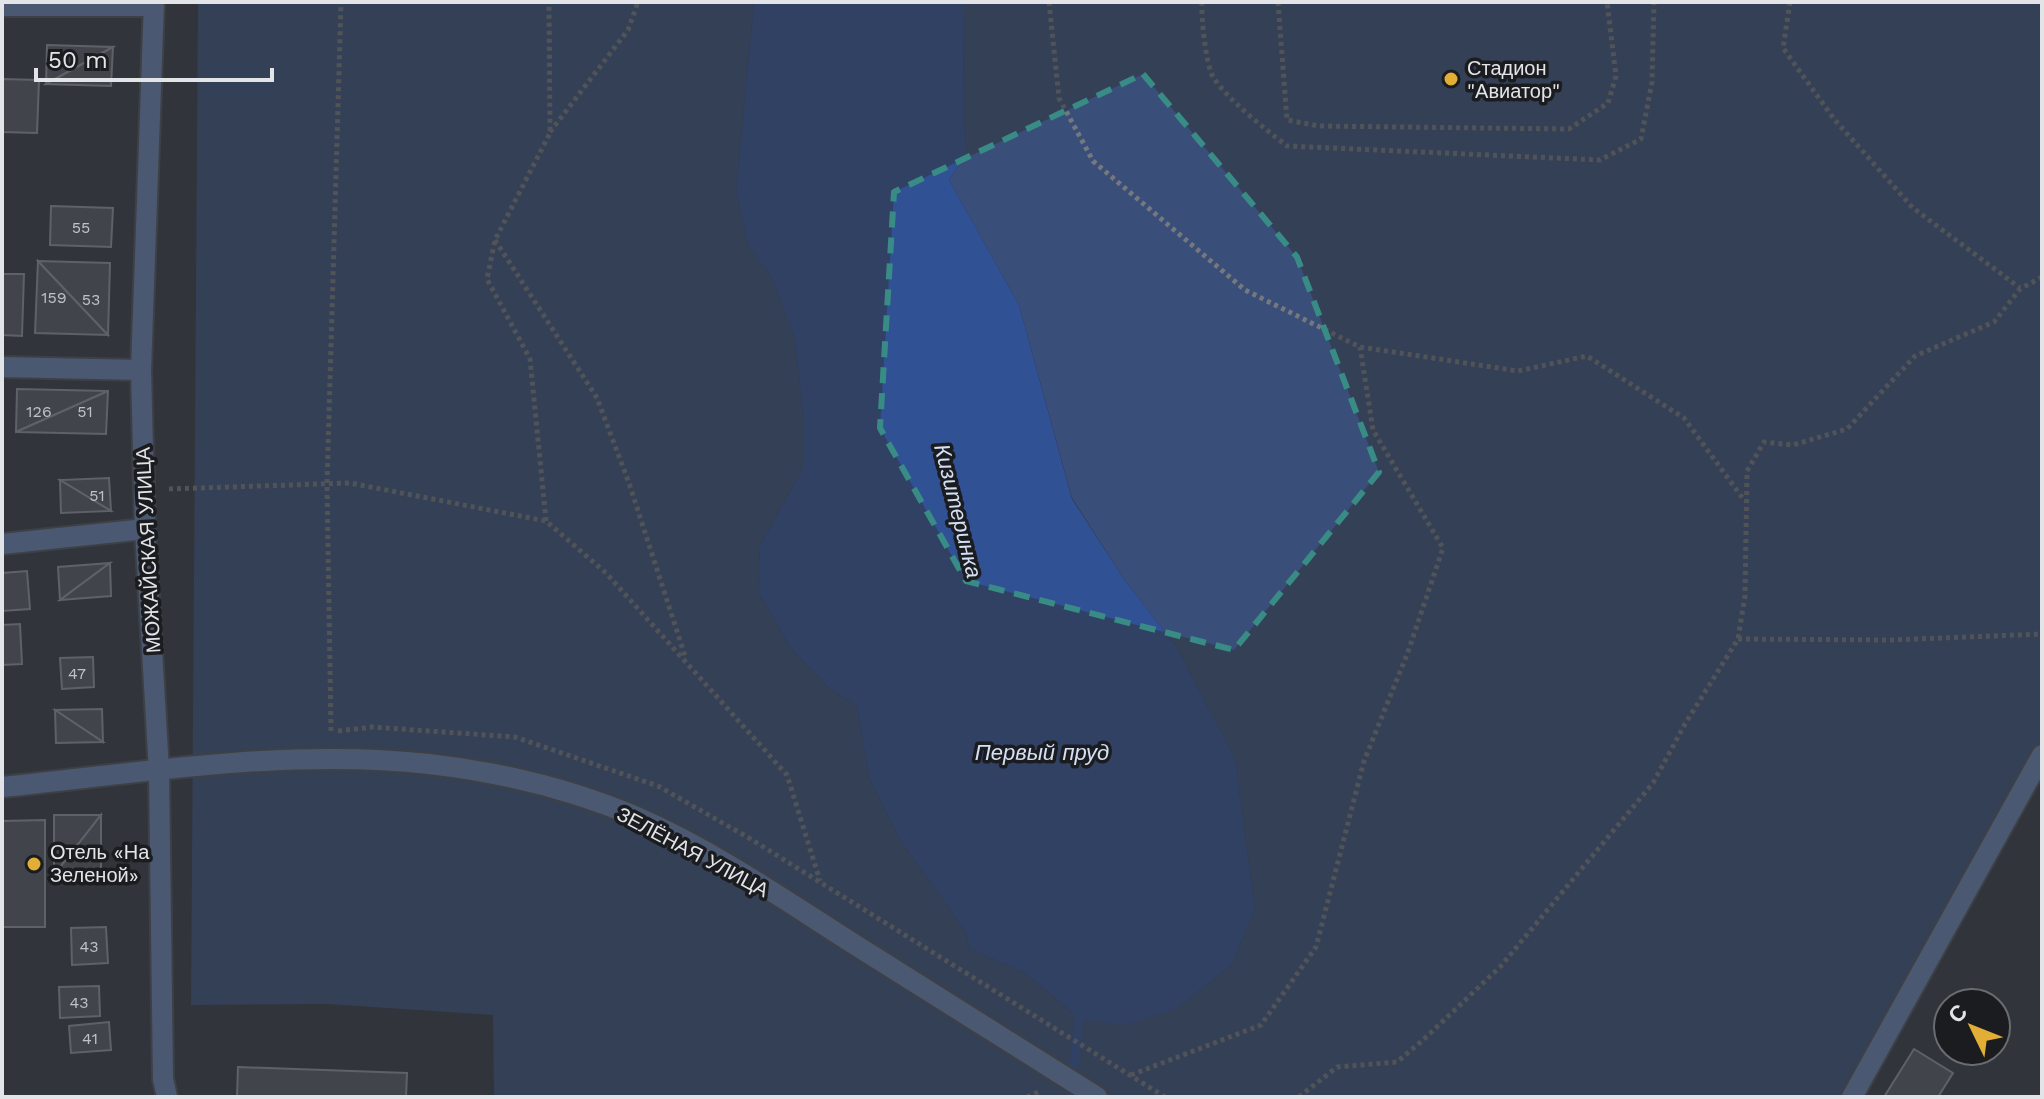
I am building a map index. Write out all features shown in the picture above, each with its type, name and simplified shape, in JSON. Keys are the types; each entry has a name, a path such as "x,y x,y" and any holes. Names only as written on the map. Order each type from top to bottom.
{"street":[{"path":"2,6 154,4"},
{"name":"МОЖАЙСКАЯ УЛИЦА","path":"154,4 141,370 151,772 163,1079 167,1097"},
{"path":"2,367 141,370"},
{"path":"2,544 145,529"},
{"path":"1852,1097 2042,755"},
{"name":"ЗЕЛЁНАЯ УЛИЦА","path":"2,787 297,760 428,764 500,776 575,795 639,819 737,871 1097,1097"}],"path":[{"path":"331,731 327,484 341,2"},
{"path":"549,2 550,133"},
{"path":"546,521 530,359 487,279 495,240 550,133 628,30 638,2"},
{"path":"1049,2 1059,98 1093,161 1245,290 1360,347 1518,371 1587,356 1684,418 1745,501"},
{"path":"1202,2 1201,17 1212,75 1255,122 1287,146 1600,160 1641,139 1652,82 1654,2"},
{"path":"1278,2 1287,120 1319,126 1569,129 1608,103 1616,76 1607,2"},
{"path":"1790,2 1783,48 1834,119 1913,208 2020,289"},
{"path":"495,240 597,398 629,483 687,661"},
{"path":"1299,1097 1337,1067 1397,1062 1500,967 1653,783 1685,724 1738,639 1745,596 1747,471 1764,442 1793,445 1847,429 1915,356 1994,322 2020,289 2042,277"},
{"path":"1130,1075 1261,1025 1316,947 1364,761 1408,652 1443,548 1373,430 1360,347"},
{"path":"144,490 350,483 546,521 606,573 787,775 820,882"},
{"path":"1738,639 1891,640 2042,634"}],"highlighted area":[{"path":"1143,74 1297,257 1379,472 1234,650 966,581 880,428 894,192"}],"shaded area":[{"path":"198,2 754,2 736,192 748,245 771,276 795,340 803,416 803,468 760,546 758,591 791,648 828,687 857,706 869,778 900,840 966,932 969,948 1025,973 1079,1018 1178,1008 1232,964 1255,909 1235,759 1176,646 1124,579 1072,498 1019,305 949,180 967,152 963,116 964,2 2042,2 2042,763 1855,1097 494,1097 493,1015 328,1004 191,1005"}],"water":[{"name":"Первый пруд","path":"754,2 964,2 963,116 967,152 949,180 1019,305 1072,499 1124,579 1176,646 1235,759 1255,909 1232,964 1178,1008 1123,1025 1079,1018 1025,973 969,948 966,932 900,840 869,778 857,706 828,687 791,648 758,591 760,546 803,468 803,416 795,340 771,276 748,245 736,192"}],"building":[{"path":"47,45 113,47 46,84"},
{"path":"113,47 111,86 46,84"},
{"path":"2,79 39,80 37,133 2,132"},
{"path":"51,206 113,208 111,247 50,245"},
{"path":"38,261 108,335 35,333"},
{"path":"38,261 110,263 108,335"},
{"path":"2,274 24,274 22,336 2,335"},
{"path":"17,389 108,391 16,432"},
{"path":"108,391 106,434 16,432"},
{"path":"109,478 111,511 60,480"},
{"path":"60,480 111,511 61,513"},
{"path":"110,563 60,600 58,567"},
{"path":"110,563 111,596 60,600"},
{"path":"27,571 30,609 2,611 2,573"},
{"path":"20,624 22,664 2,665 2,625"},
{"path":"93,657 94,687 62,689 60,658"},
{"path":"102,709 103,742 55,710"},
{"path":"55,710 103,742 56,743"},
{"path":"54,815 101,815 54,875"},
{"path":"101,815 101,875 54,875"},
{"path":"45,820 45,927 2,927 2,821"},
{"path":"106,927 108,963 72,965 71,928"},
{"path":"99,986 100,1016 60,1018 59,987"},
{"path":"109,1022 111,1050 71,1053 69,1026"},
{"path":"1914,1049 1932,1060 1932,1067 1943,1067 1953,1073 1938,1097 1884,1097"},
{"path":"238,1067 407,1073 406,1097 237,1097"}],"waterway":[{"path":"1071,1097 1079,1018 1077,1009"}],"place":[{"name":"Стадион \"Авиатор\"","path":"1451,79"},
{"name":"Отель «На Зеленой»","path":"34,864"}],"water label":[{"name":"Кизитеринка","path":"958,511"}]}
